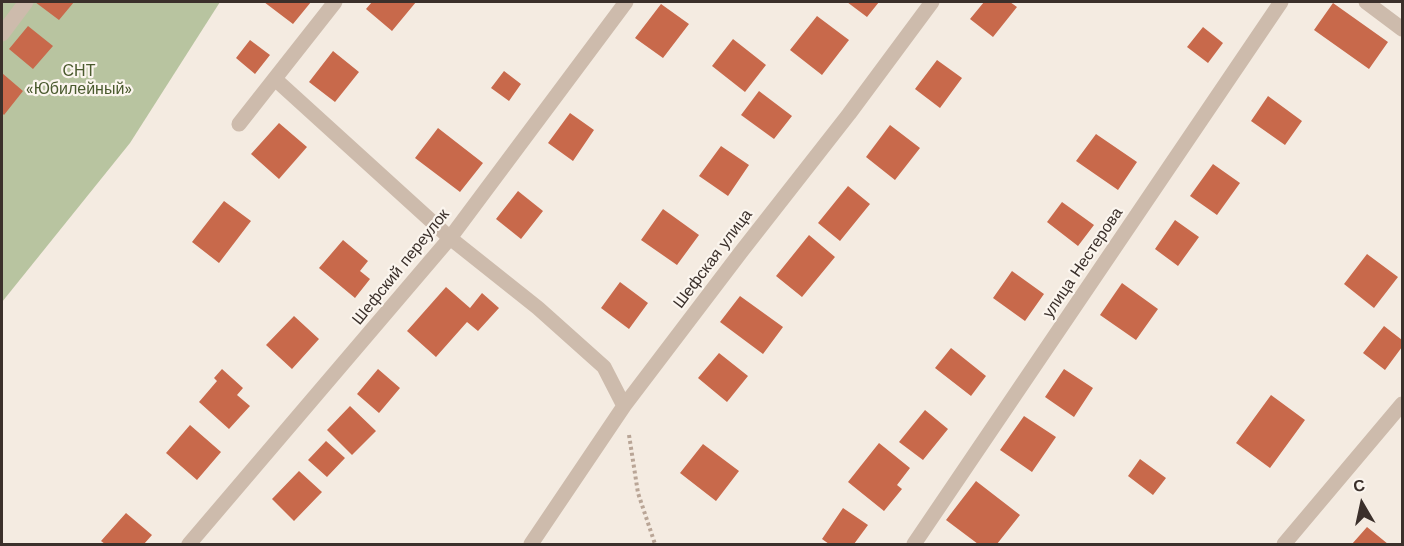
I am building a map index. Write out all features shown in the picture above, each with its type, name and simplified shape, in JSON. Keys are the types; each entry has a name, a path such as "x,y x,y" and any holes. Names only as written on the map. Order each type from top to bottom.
{"street":[{"path":"2,34 26,2"},
{"path":"239,124 335,2"},
{"name":"Шефский переулок","path":"189,544 450,238 627,2"},
{"name":"Шефская улица","path":"531,544 624,406 849,114 932,2"},
{"name":"улица Нестерова","path":"914,544 1281,2"},
{"path":"1366,2 1402,29"},
{"path":"275,79 450,238 538,308 604,367 624,406"},
{"path":"1284,544 1402,405"}],"path":[{"path":"624,406 638,493 655,544"}],"green space":[{"name":"СНТ «Юбилейный»","path":"2,2 220,2 130,143 2,302"}],"building":[{"path":"35,2 74,2 59,20"},
{"path":"264,2 311,2 293,24"},
{"path":"372,2 416,2 392,31 366,9"},
{"path":"847,2 879,2 867,17"},
{"path":"984,2 1010,2 1017,7 993,37 970,19"},
{"path":"1333,3 1388,42 1369,69 1314,30"},
{"path":"661,4 689,24 663,58 635,38"},
{"path":"817,16 849,40 822,75 790,50"},
{"path":"28,26 53,46 33,69 9,49"},
{"path":"1203,27 1223,43 1208,63 1187,47"},
{"path":"733,39 766,65 745,92 712,66"},
{"path":"250,40 270,55 255,74 236,58"},
{"path":"333,51 359,72 335,102 309,82"},
{"path":"937,60 962,78 940,108 915,89"},
{"path":"504,71 521,84 509,101 491,88"},
{"path":"2,73 23,91 4,115 2,113"},
{"path":"759,91 792,116 774,139 741,115"},
{"path":"1268,96 1302,121 1285,145 1251,121"},
{"path":"570,113 594,130 573,161 548,143"},
{"path":"279,123 307,147 279,179 251,154"},
{"path":"890,125 920,148 895,180 866,157"},
{"path":"438,128 483,163 460,192 415,158"},
{"path":"1096,134 1137,162 1118,190 1076,161"},
{"path":"721,146 749,165 728,196 699,176"},
{"path":"1213,164 1240,183 1217,215 1190,196"},
{"path":"848,186 870,204 840,241 818,223"},
{"path":"518,191 543,211 521,239 496,219"},
{"path":"224,201 251,221 219,263 192,242"},
{"path":"1062,202 1094,225 1078,246 1047,222"},
{"path":"663,209 699,235 677,265 641,240"},
{"path":"1175,220 1199,237 1178,266 1155,249"},
{"path":"809,235 835,257 802,297 776,276"},
{"path":"343,240 368,261 360,271 370,279 355,298 319,268"},
{"path":"1367,254 1398,277 1374,308 1344,284"},
{"path":"1012,271 1044,294 1025,321 993,298"},
{"path":"620,282 648,303 629,329 601,308"},
{"path":"1122,283 1158,309 1136,340 1100,315"},
{"path":"446,287 470,308 482,293 499,308 478,331 467,322 436,357 407,331"},
{"path":"740,296 783,327 763,354 720,322"},
{"path":"294,316 319,339 292,369 266,345"},
{"path":"1384,326 1402,340 1402,347 1385,370 1363,353"},
{"path":"951,348 986,376 971,396 935,368"},
{"path":"719,353 748,376 727,402 698,378"},
{"path":"222,369 243,388 237,395 250,406 229,429 199,402 217,381 214,378"},
{"path":"378,369 400,388 379,413 357,394"},
{"path":"1064,369 1093,388 1074,417 1045,397"},
{"path":"1271,395 1305,420 1270,468 1236,443"},
{"path":"350,406 376,431 352,455 327,430"},
{"path":"925,410 948,429 923,460 899,442"},
{"path":"1024,416 1056,437 1032,472 1000,450"},
{"path":"190,425 221,452 197,480 166,453"},
{"path":"326,441 345,458 327,477 308,460"},
{"path":"879,443 910,468 897,485 902,489 884,511 848,482"},
{"path":"703,444 739,471 716,501 680,473"},
{"path":"1140,459 1166,478 1153,495 1128,476"},
{"path":"299,471 322,492 294,521 272,499"},
{"path":"976,481 1020,515 997,544 978,544 946,520"},
{"path":"843,508 868,525 854,544 829,544 822,539"},
{"path":"126,513 152,535 144,544 105,544 101,541"},
{"path":"1367,527 1388,544 1352,544"}]}
